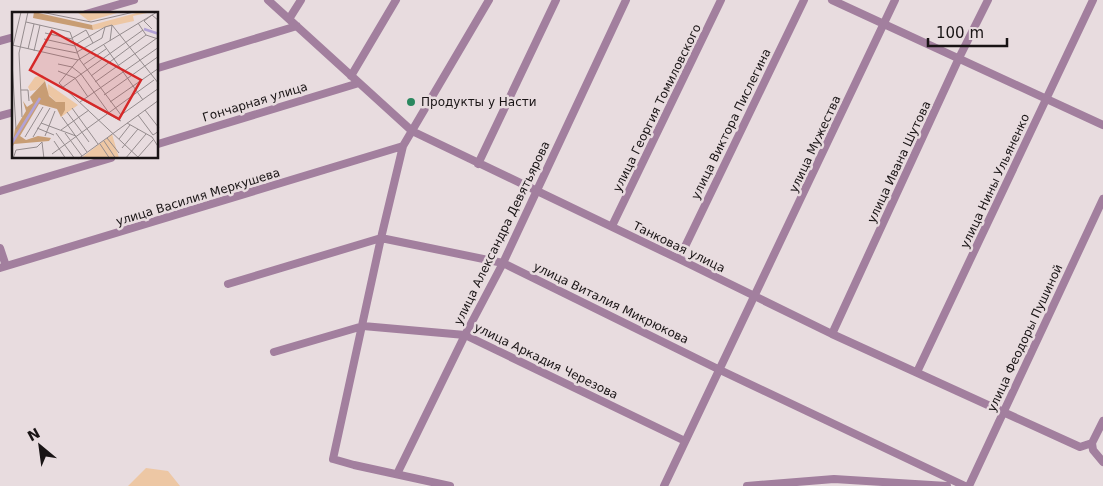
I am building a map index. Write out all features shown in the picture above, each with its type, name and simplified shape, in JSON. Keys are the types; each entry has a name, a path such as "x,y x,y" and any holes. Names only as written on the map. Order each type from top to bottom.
{"street":[{"path":"93,12 134,0"},
{"name":"Танковая улица","path":"268,0 412,131 679,258 832,334 918,372 1002,413 1080,447 1092,442"},
{"path":"289,19 300,0"},
{"path":"351,76 396,0"},
{"path":"450,486 333,459 403,146 489,0"},
{"path":"478,164 556,0"},
{"name":"улица Александра Девятьярова","path":"397,474 465,334 503,263 626,0"},
{"name":"улица Георгия Томиловского","path":"612,226 721,0"},
{"name":"улица Виктора Пислегина","path":"679,258 804,0"},
{"path":"832,0 864,16 884,22 1103,125"},
{"name":"улица Мужества","path":"664,486 895,0"},
{"name":"улица Ивана Шутова","path":"832,334 959,58 988,0"},
{"name":"улица Нины Ульяненко","path":"918,372 1093,0"},
{"path":"159,68 297,26"},
{"name":"Гончарная улица","path":"159,144 359,83"},
{"name":"улица Василия Меркушева","path":"3,267 403,146"},
{"path":"0,191 108,159"},
{"name":"улица Феодоры Пушиной","path":"967,486 1103,199"},
{"name":"улица Виталия Микрюкова","path":"228,284 381,238 503,263 720,370 967,486"},
{"path":"0,248 3,267"},
{"name":"улица Аркадия Черезова","path":"274,352 363,326 465,334 685,441"},
{"path":"1103,421 1092,442 1094,450 1103,462"},
{"path":"747,486 834,479 947,486"}],"shaded area":[{"path":"146,468 168,471 180,486 128,486"}],"place":[{"name":"Продукты у Насти","path":"411,102"}]}
